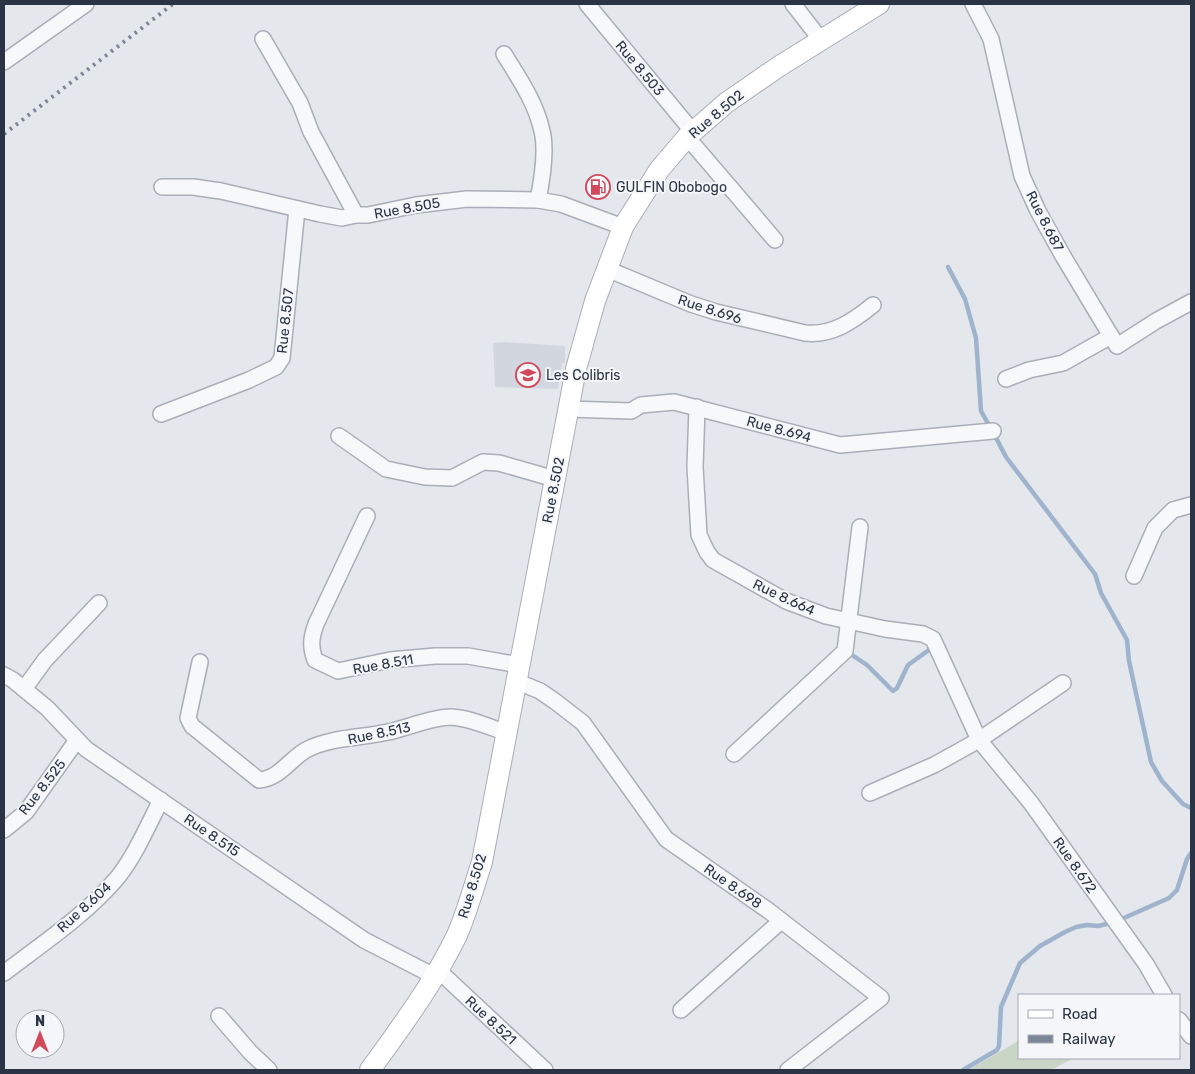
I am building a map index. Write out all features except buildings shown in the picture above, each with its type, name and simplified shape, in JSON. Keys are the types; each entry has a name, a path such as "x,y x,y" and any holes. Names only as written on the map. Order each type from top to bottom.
{"main road":[{"name":"Rue 8.502","path":"370,1070 409,1016 436,973 457,934 482,862 568,409 587,329 607,269 624,227 659,170 690,135 726,103 879,4"}],"street":[{"path":"4,62 86,4"},
{"name":"Rue 8.503","path":"587,4 774,240"},
{"path":"793,4 821,40"},
{"name":"Rue 8.687","path":"973,4 991,39 1022,176 1062,256 1111,336"},
{"name":"Rue 8.505","path":"262,38 300,104 312,132 356,215 368,215 416,205 467,199 538,200 561,204 624,227"},
{"path":"504,54 529,95 543,131 543,170 538,200"},
{"path":"162,186 203,188 297,210 342,218 356,215"},
{"name":"Rue 8.507","path":"161,414 256,377 276,367 282,358 297,210"},
{"name":"Rue 8.696","path":"607,269 691,304 716,312 782,329 817,334 843,326 873,305"},
{"path":"1006,380 1029,370 1063,363 1111,336 1117,346 1156,321 1191,302"},
{"name":"Rue 8.694","path":"568,409 631,411 641,405 674,402 840,445 993,431"},
{"name":"Rue 8.664","path":"697,407 695,467 698,516 700,535 707,552 713,560 786,602 826,616 885,629 923,634 933,640 979,740"},
{"path":"339,436 386,469 425,477 452,478 483,462 555,478"},
{"path":"1134,576 1155,528 1173,510 1191,506"},
{"name":"Rue 8.511","path":"367,516 316,624 311,638 311,649 315,660 338,671 390,660 435,656 468,656 518,673"},
{"path":"734,754 845,651 860,528"},
{"path":"4,661 14,681 44,660 100,603"},
{"name":"Rue 8.513","path":"200,662 188,718 192,726 259,780 269,780 306,750 322,744 386,733 450,717 472,721 507,733"},
{"name":"Rue 8.698","path":"518,673 583,723 666,839 782,921 881,998 788,1070"},
{"name":"Rue 8.515","path":"14,681 47,708 86,749 364,940 436,973"},
{"path":"870,794 934,765 979,740 1063,683"},
{"name":"Rue 8.525","path":"4,830 26,812 77,740"},
{"name":"Rue 8.672","path":"979,740 1031,802 1146,964 1163,994"},
{"name":"Rue 8.604","path":"4,973 94,902 119,876 161,800"},
{"path":"681,1010 782,921"},
{"name":"Rue 8.521","path":"436,973 545,1070"},
{"path":"219,1016 250,1052 269,1070"},
{"path":"1180,1021 1191,1036"}],"shaded area":[{"name":"Les Colibris","path":"493,343 565,346 565,363 562,363 558,389 495,387"}],"green space":[{"path":"1018,1040 1018,1059 1072,1059 1051,1070 968,1070"}],"waterway":[{"path":"948,267 965,299 976,338 981,411 990,427"},
{"path":"994,434 1006,457 1095,574 1101,593 1127,640 1129,661 1151,762 1162,781 1183,804 1191,808"},
{"path":"846,651 867,665 893,691 897,688 908,665 933,647"},
{"path":"963,1070 997,1050 999,1046 1001,1007 1020,963 1040,946 1076,927 1098,926 1115,922 1169,898 1177,890 1187,859 1191,853"}],"railway":[{"path":"4,134 173,4"}],"place":[{"name":"GULFIN Obobogo","path":"598,187"},
{"name":"Les Colibris","path":"528,375"}]}
